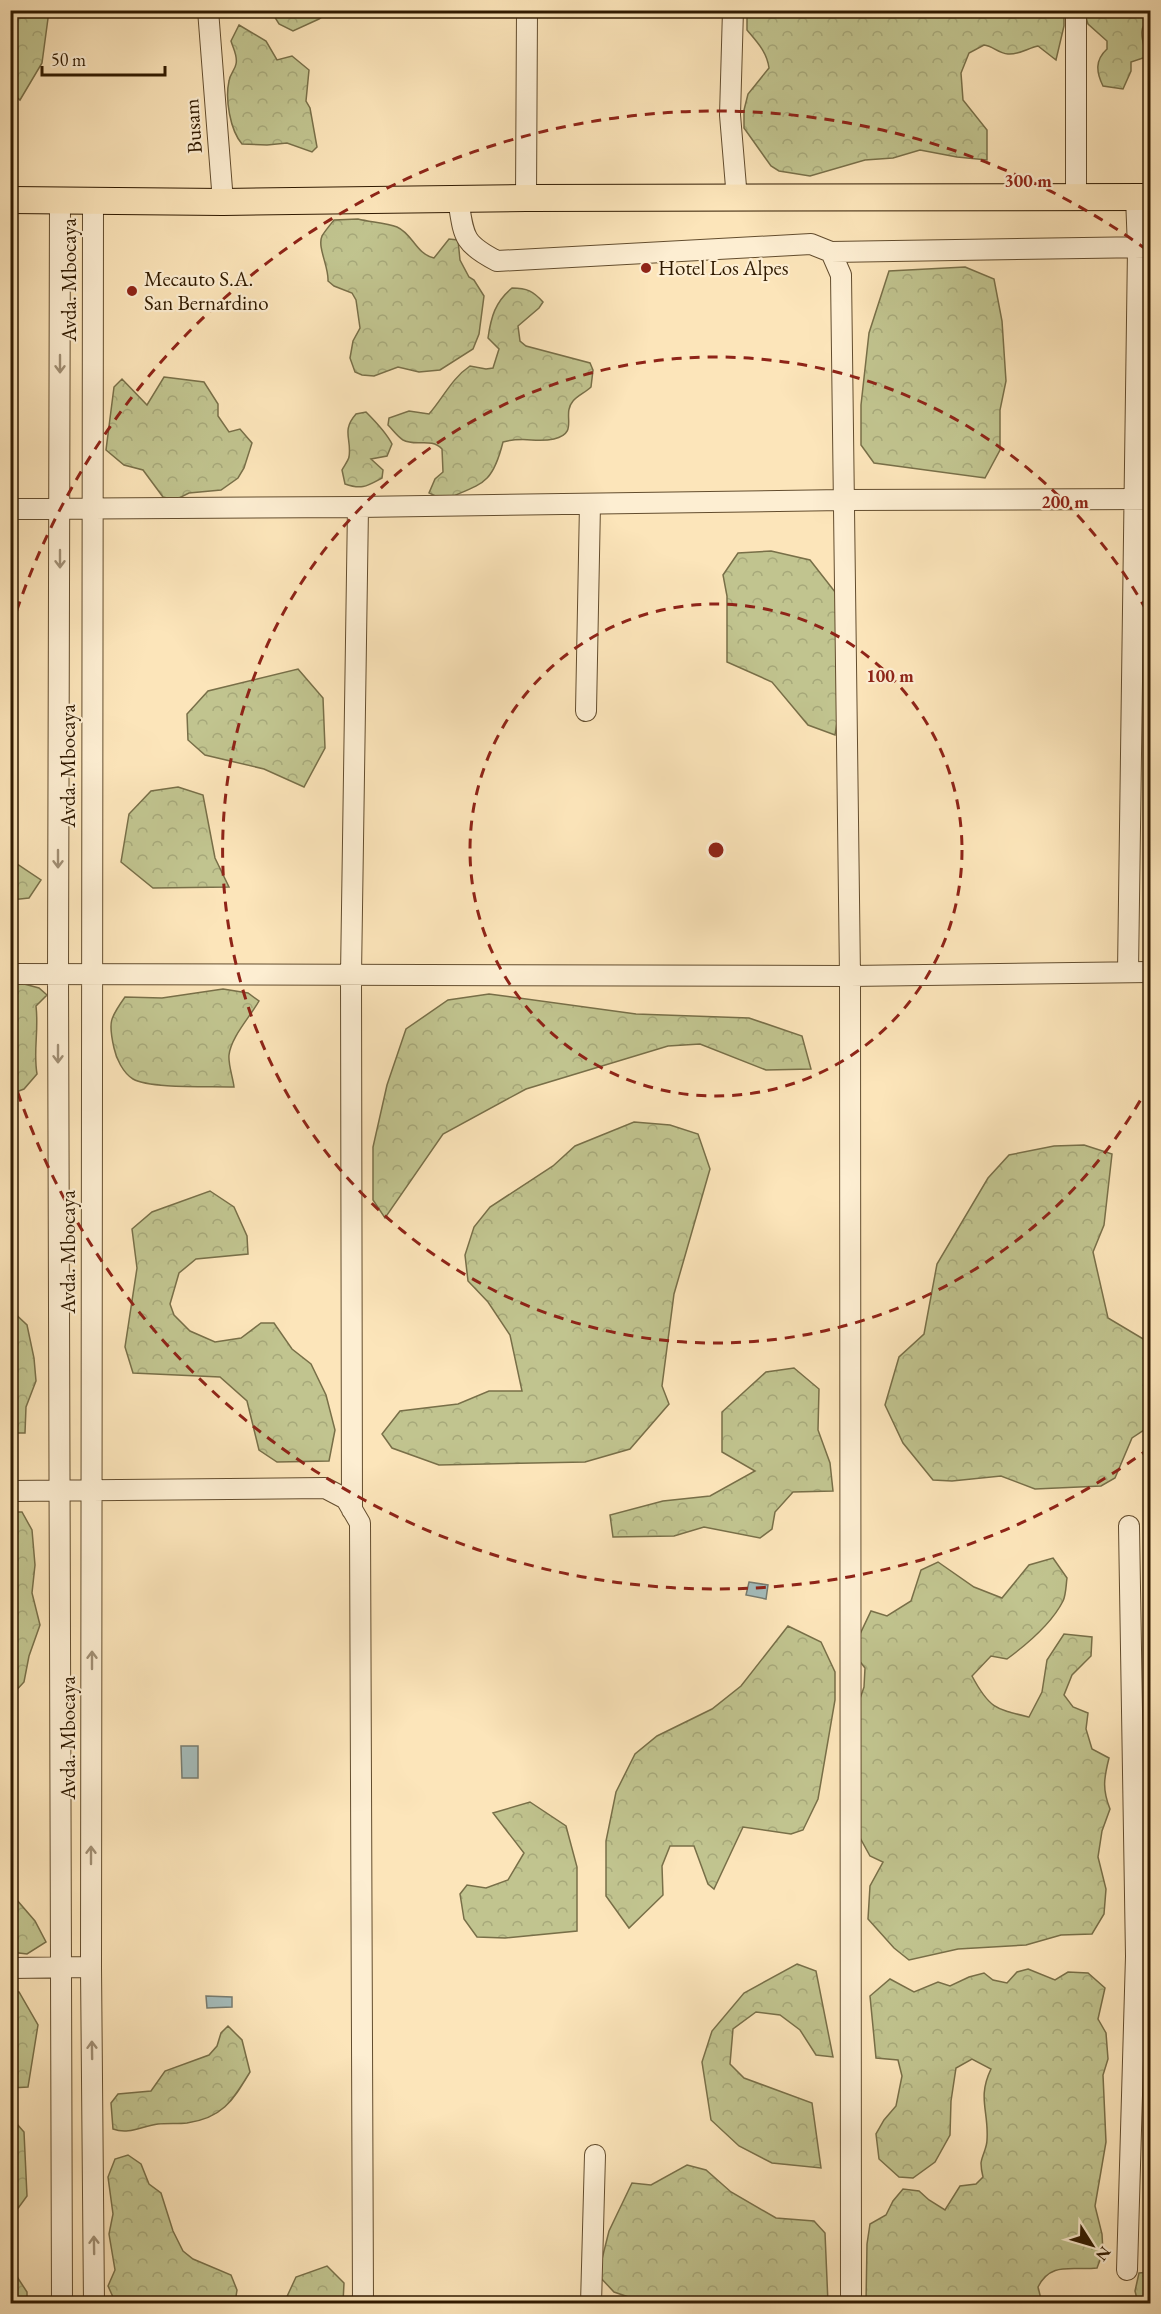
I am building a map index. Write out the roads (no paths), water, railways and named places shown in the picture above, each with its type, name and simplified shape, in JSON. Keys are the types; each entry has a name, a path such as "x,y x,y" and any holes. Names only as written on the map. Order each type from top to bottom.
{"main road":[{"path":"10,200 223,202 526,198 1143,197"}],"street":[{"name":"Busam","path":"208,10 223,202"},
{"path":"526,198 527,10"},
{"path":"733,10 730,115 737,199"},
{"path":"1076,10 1076,196"},
{"path":"1128,972 1142,500 1143,197"},
{"path":"458,199 464,235 477,250 497,261 811,244 831,252 1144,248"},
{"path":"60,201 58,974 62,2304"},
{"name":"Avda. Mbocaya","path":"93,201 91,1967 94,2304"},
{"path":"831,252 841,275 850,976 851,2304"},
{"path":"10,509 843,500 1142,500"},
{"path":"586,711 590,504"},
{"path":"352,1510 351,975 358,507"},
{"path":"10,974 850,976 1150,972"},
{"path":"10,1491 325,1488 345,1499 360,1523 363,2304"},
{"path":"1127,2270 1143,1956 1129,1526"},
{"path":"10,1968 91,1967"},
{"path":"591,2304 595,2155"}],"water":[{"path":"749,1582 768,1585 766,1599 746,1595"},
{"path":"181,1746 198,1746 198,1778 182,1778"},
{"path":"206,1996 232,1997 232,2007 207,2008"}],"place":[{"name":"Hotel Los Alpes","path":"646,268"},
{"name":"Mecauto S.A. San Bernardino","path":"132,291"}]}
